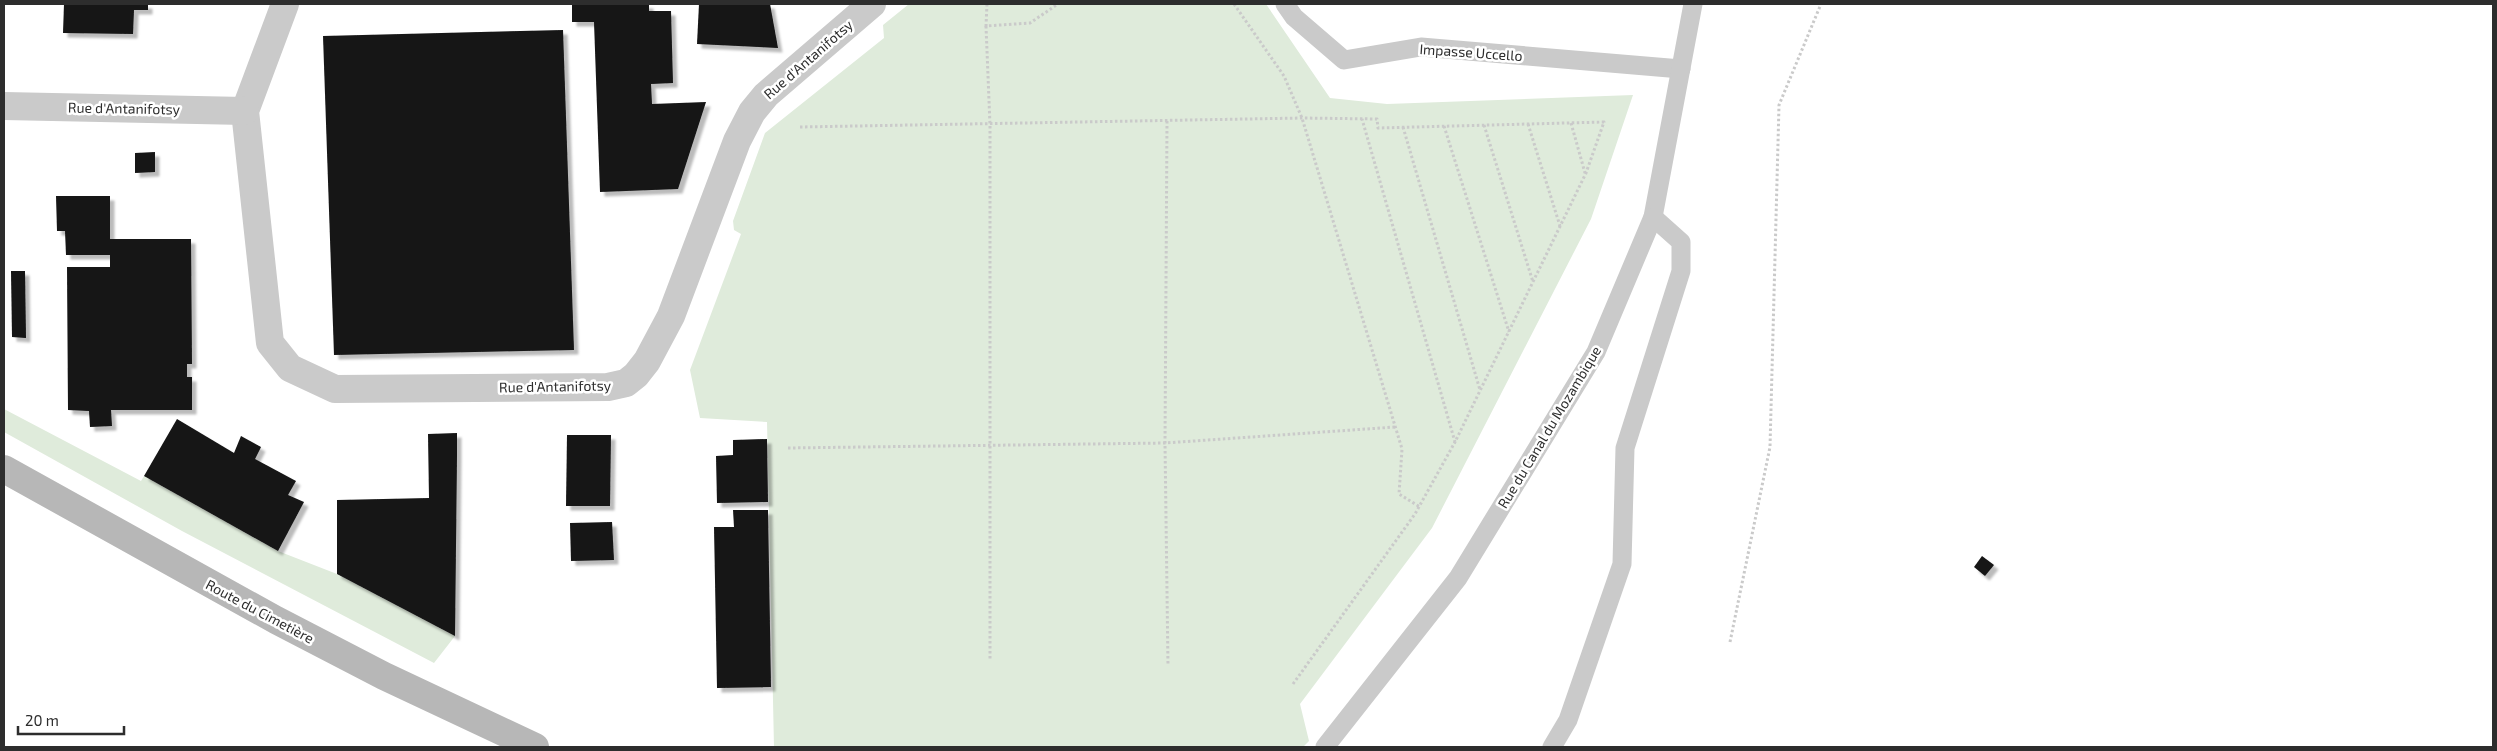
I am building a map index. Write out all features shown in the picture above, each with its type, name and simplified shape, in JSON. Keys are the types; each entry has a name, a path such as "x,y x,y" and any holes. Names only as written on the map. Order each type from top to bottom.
{"main road":[{"name":"Route du Cimetière","path":"4,469 276,620 528,745"}],"street":[{"name":"Rue d'Antanifotsy","path":"285,4 245,111 270,343 290,368 335,389 608,387 626,383 636,375 647,361 671,316 737,141 752,112 766,95 872,4"},
{"name":"Rue d'Antanifotsy","path":"4,106 245,111"}],"lane":[{"name":"Impasse Uccello","path":"1285,4 1294,17 1344,60 1420,47 1681,68"},
{"name":"Rue du Canal du Mozambique","path":"1325,747 1458,578 1596,352 1654,217 1693,4"},
{"path":"1552,747 1568,720 1622,564 1625,448 1681,271 1681,242 1654,217"}],"path":[{"path":"987,4 986,26 990,125 990,659"},
{"path":"986,26 1030,23 1058,4"},
{"path":"1234,4 1284,76 1302,118 1402,449 1399,494 1420,507"},
{"path":"1730,642 1770,447 1778,105 1821,4"},
{"path":"800,127 1302,118 1377,119 1378,128 1604,122 1586,174 1455,442 1420,507 1293,684"},
{"path":"1362,119 1455,442"},
{"path":"1167,121 1165,443 1168,666"},
{"path":"1571,123 1586,174"},
{"path":"1528,124 1560,226"},
{"path":"1484,125 1533,282"},
{"path":"1444,126 1509,332"},
{"path":"1403,127 1480,390"},
{"path":"788,448 1165,443 1395,426"}],"green space":[{"path":"909,4 1266,4 1330,98 1387,104 1633,95 1591,219 1432,528 1300,704 1309,741 1303,747 774,747 767,422 700,418 690,370 741,234 734,230 733,221 765,133 884,38 883,25"},
{"path":"4,409 141,481 144,476 278,551 337,574 455,636 434,663 182,531 4,432"}],"building":[{"path":"64,4 148,4 148,10 134,10 133,34 63,33"},
{"path":"572,4 649,4 649,11 671,11 673,83 651,84 652,104 706,102 678,189 600,192 594,22 572,22"},
{"path":"699,4 770,4 778,48 697,44"},
{"path":"563,30 574,350 334,355 323,36"},
{"path":"155,152 155,172 135,173 135,153"},
{"path":"56,196 110,196 110,239 191,239 192,364 187,364 187,377 192,377 192,410 111,410 112,426 90,427 89,411 68,410 67,267 110,267 110,255 66,255 65,231 57,231"},
{"path":"11,271 25,271 26,338 12,337"},
{"path":"177,419 234,453 241,436 261,447 255,459 296,481 288,495 304,502 278,551 144,476"},
{"path":"457,433 455,636 337,574 337,500 429,498 428,434"},
{"path":"567,435 611,435 610,506 566,506"},
{"path":"767,439 768,502 717,503 716,456 733,455 733,440"},
{"path":"733,510 768,510 771,687 717,688 714,527 734,527"},
{"path":"612,522 614,560 571,561 570,523"},
{"path":"1982,556 1994,565 1985,576 1974,567"}]}
